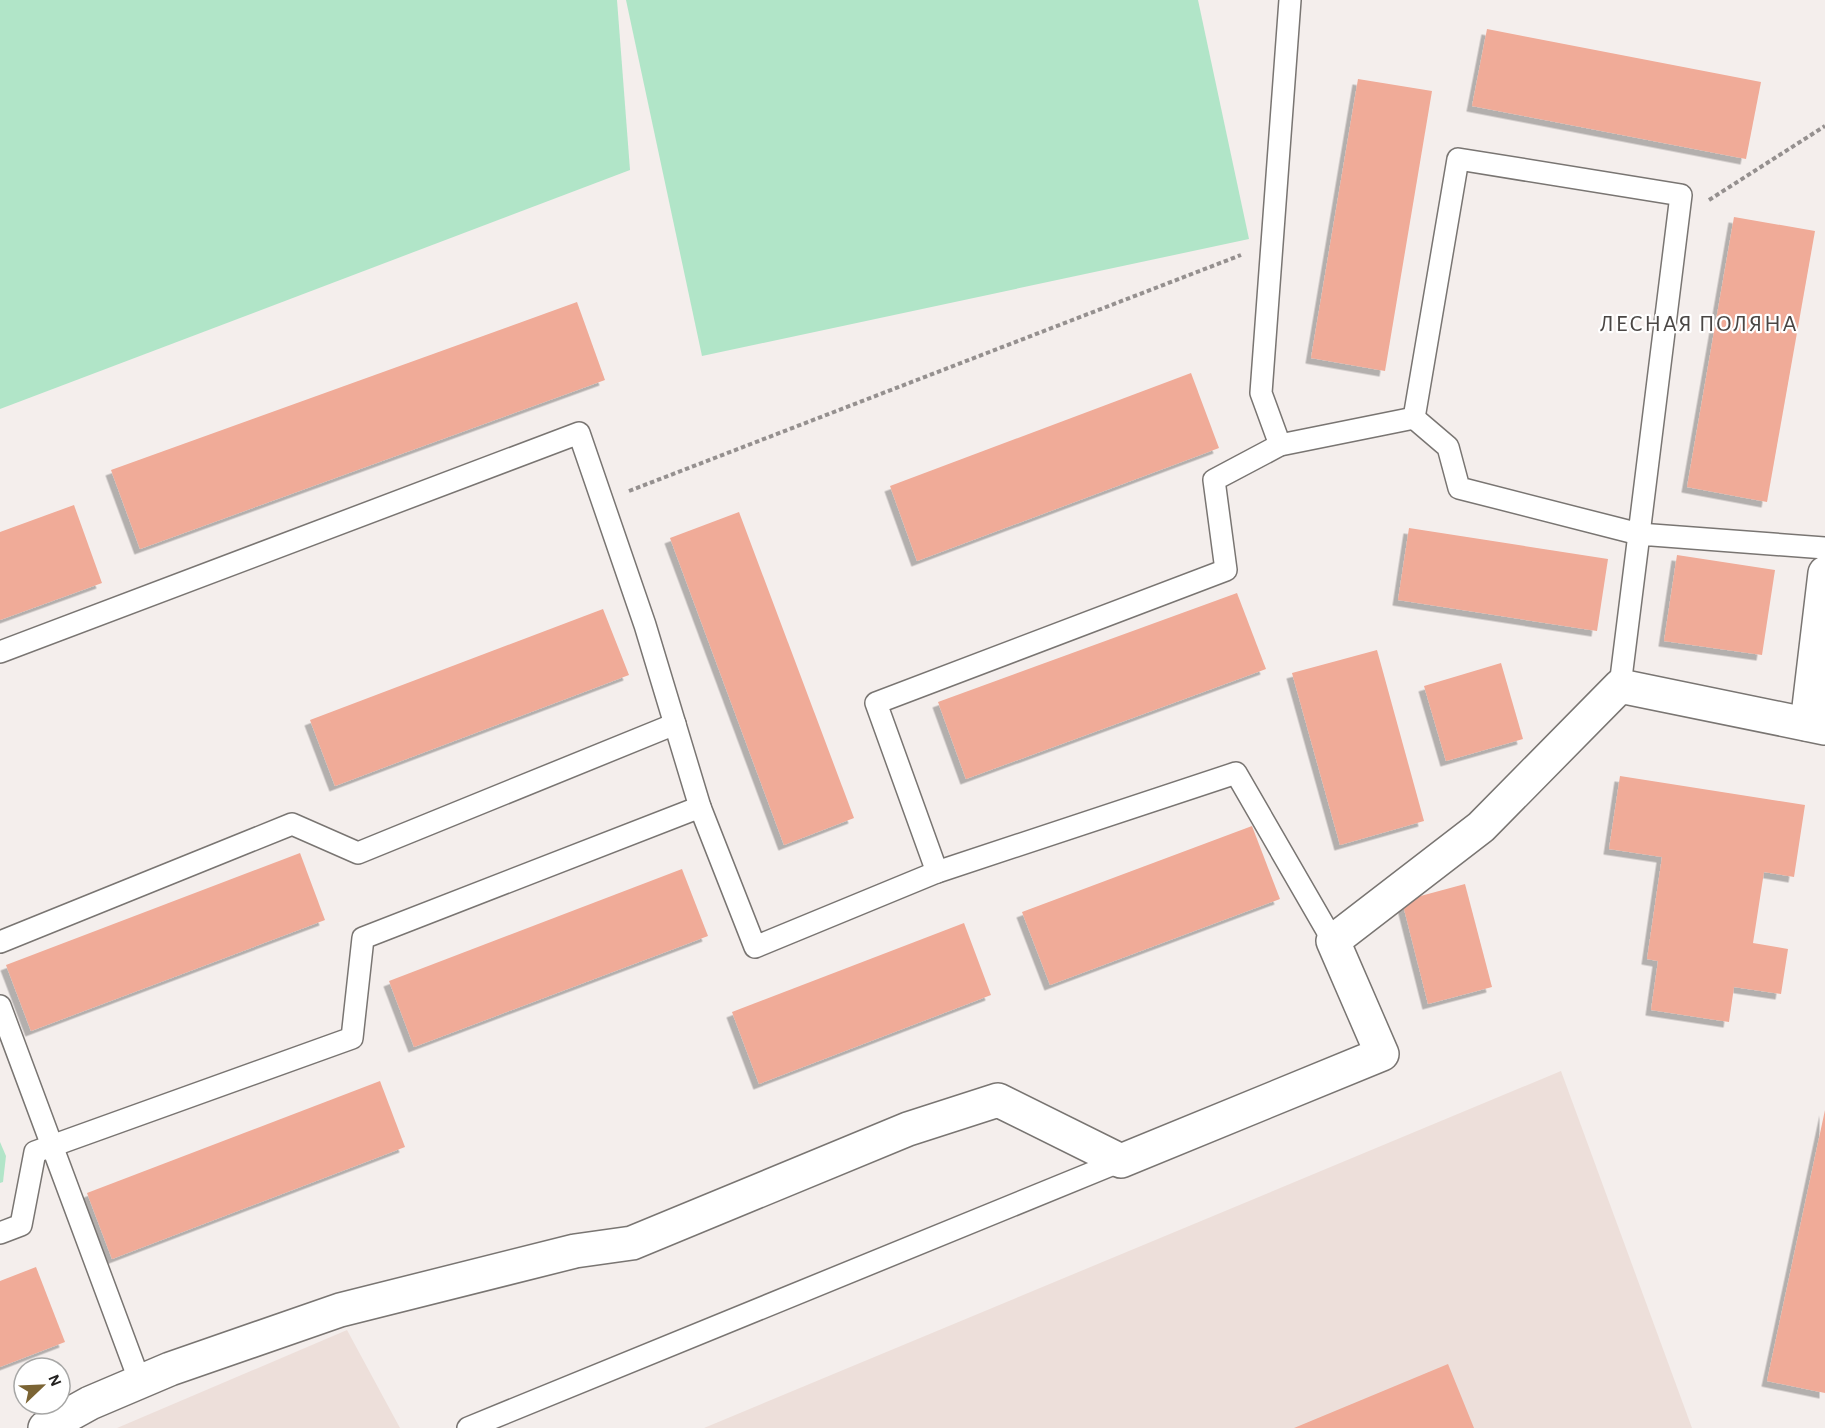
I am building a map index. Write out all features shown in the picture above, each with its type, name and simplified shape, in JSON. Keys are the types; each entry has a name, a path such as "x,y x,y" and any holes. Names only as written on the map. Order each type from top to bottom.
{"street":[{"path":"45,1428 90,1403 140,1382 340,1310 552,1257 632,1243 908,1129 998,1100 1121,1161 1382,1054 1333,941 1481,827 1620,686 1816,726 1825,573"}],"lane":[{"path":"1280,445 1261,393 1290,0"},
{"path":"1414,418 1458,159 1681,195 1620,686"},
{"path":"937,872 876,704 1226,570 1214,480 1280,445 1414,418"},
{"path":"1414,418 1448,447 1459,488 1639,534 1825,548"},
{"path":"0,652 579,433 645,625 700,807 755,946 937,872 1236,773 1333,941"},
{"path":"0,942 292,824 358,853 675,724"},
{"path":"0,1233 21,1225 35,1152 352,1038 363,938 700,807"},
{"path":"0,1006 140,1382"},
{"path":"468,1428 1121,1161"}],"path":[{"path":"1678,220 1825,126"},
{"path":"603,501 1272,243"}],"shaded area":[{"path":"1561,1071 1692,1428 704,1428"},
{"path":"347,1330 400,1428 117,1428"}],"green space":[{"path":"0,0 617,0 630,170 0,409"},
{"path":"626,0 1198,0 1249,239 702,356"},
{"path":"0,1142 6,1156 3,1182 0,1183"}],"building":[{"path":"1487,29 1761,82 1746,159 1472,106"},
{"path":"1358,79 1432,91 1385,371 1311,358"},
{"path":"1734,217 1815,231 1767,502 1687,487"},
{"path":"577,302 605,380 140,549 111,470"},
{"path":"1191,373 1219,448 917,561 890,486"},
{"path":"74,505 102,583 0,620 0,532"},
{"path":"739,512 854,818 784,845 670,538"},
{"path":"1409,528 1608,559 1597,631 1398,600"},
{"path":"1677,555 1775,570 1762,655 1664,641"},
{"path":"1237,593 1266,669 966,779 938,702"},
{"path":"603,609 629,675 335,786 310,720"},
{"path":"1377,650 1424,821 1340,845 1292,673"},
{"path":"1501,663 1523,739 1446,761 1424,686"},
{"path":"1620,776 1805,805 1794,877 1764,872 1753,943 1788,949 1781,994 1734,987 1729,1022 1651,1010 1658,961 1647,959 1662,857 1609,849"},
{"path":"1252,826 1280,899 1050,985 1022,912"},
{"path":"300,853 325,920 31,1031 6,965"},
{"path":"682,869 708,936 414,1047 389,981"},
{"path":"1465,884 1492,987 1428,1004 1402,901"},
{"path":"964,923 991,995 759,1084 732,1012"},
{"path":"380,1081 405,1147 112,1259 87,1193"},
{"path":"1825,1110 1825,1393 1767,1381"},
{"path":"36,1267 65,1342 29,1356 12,1356 12,1362 0,1367 0,1281"},
{"path":"1448,1364 1474,1428 1294,1428"}],"district":[{"name":"ЛЕСНАЯ ПОЛЯНА","path":"1699,324"}]}
